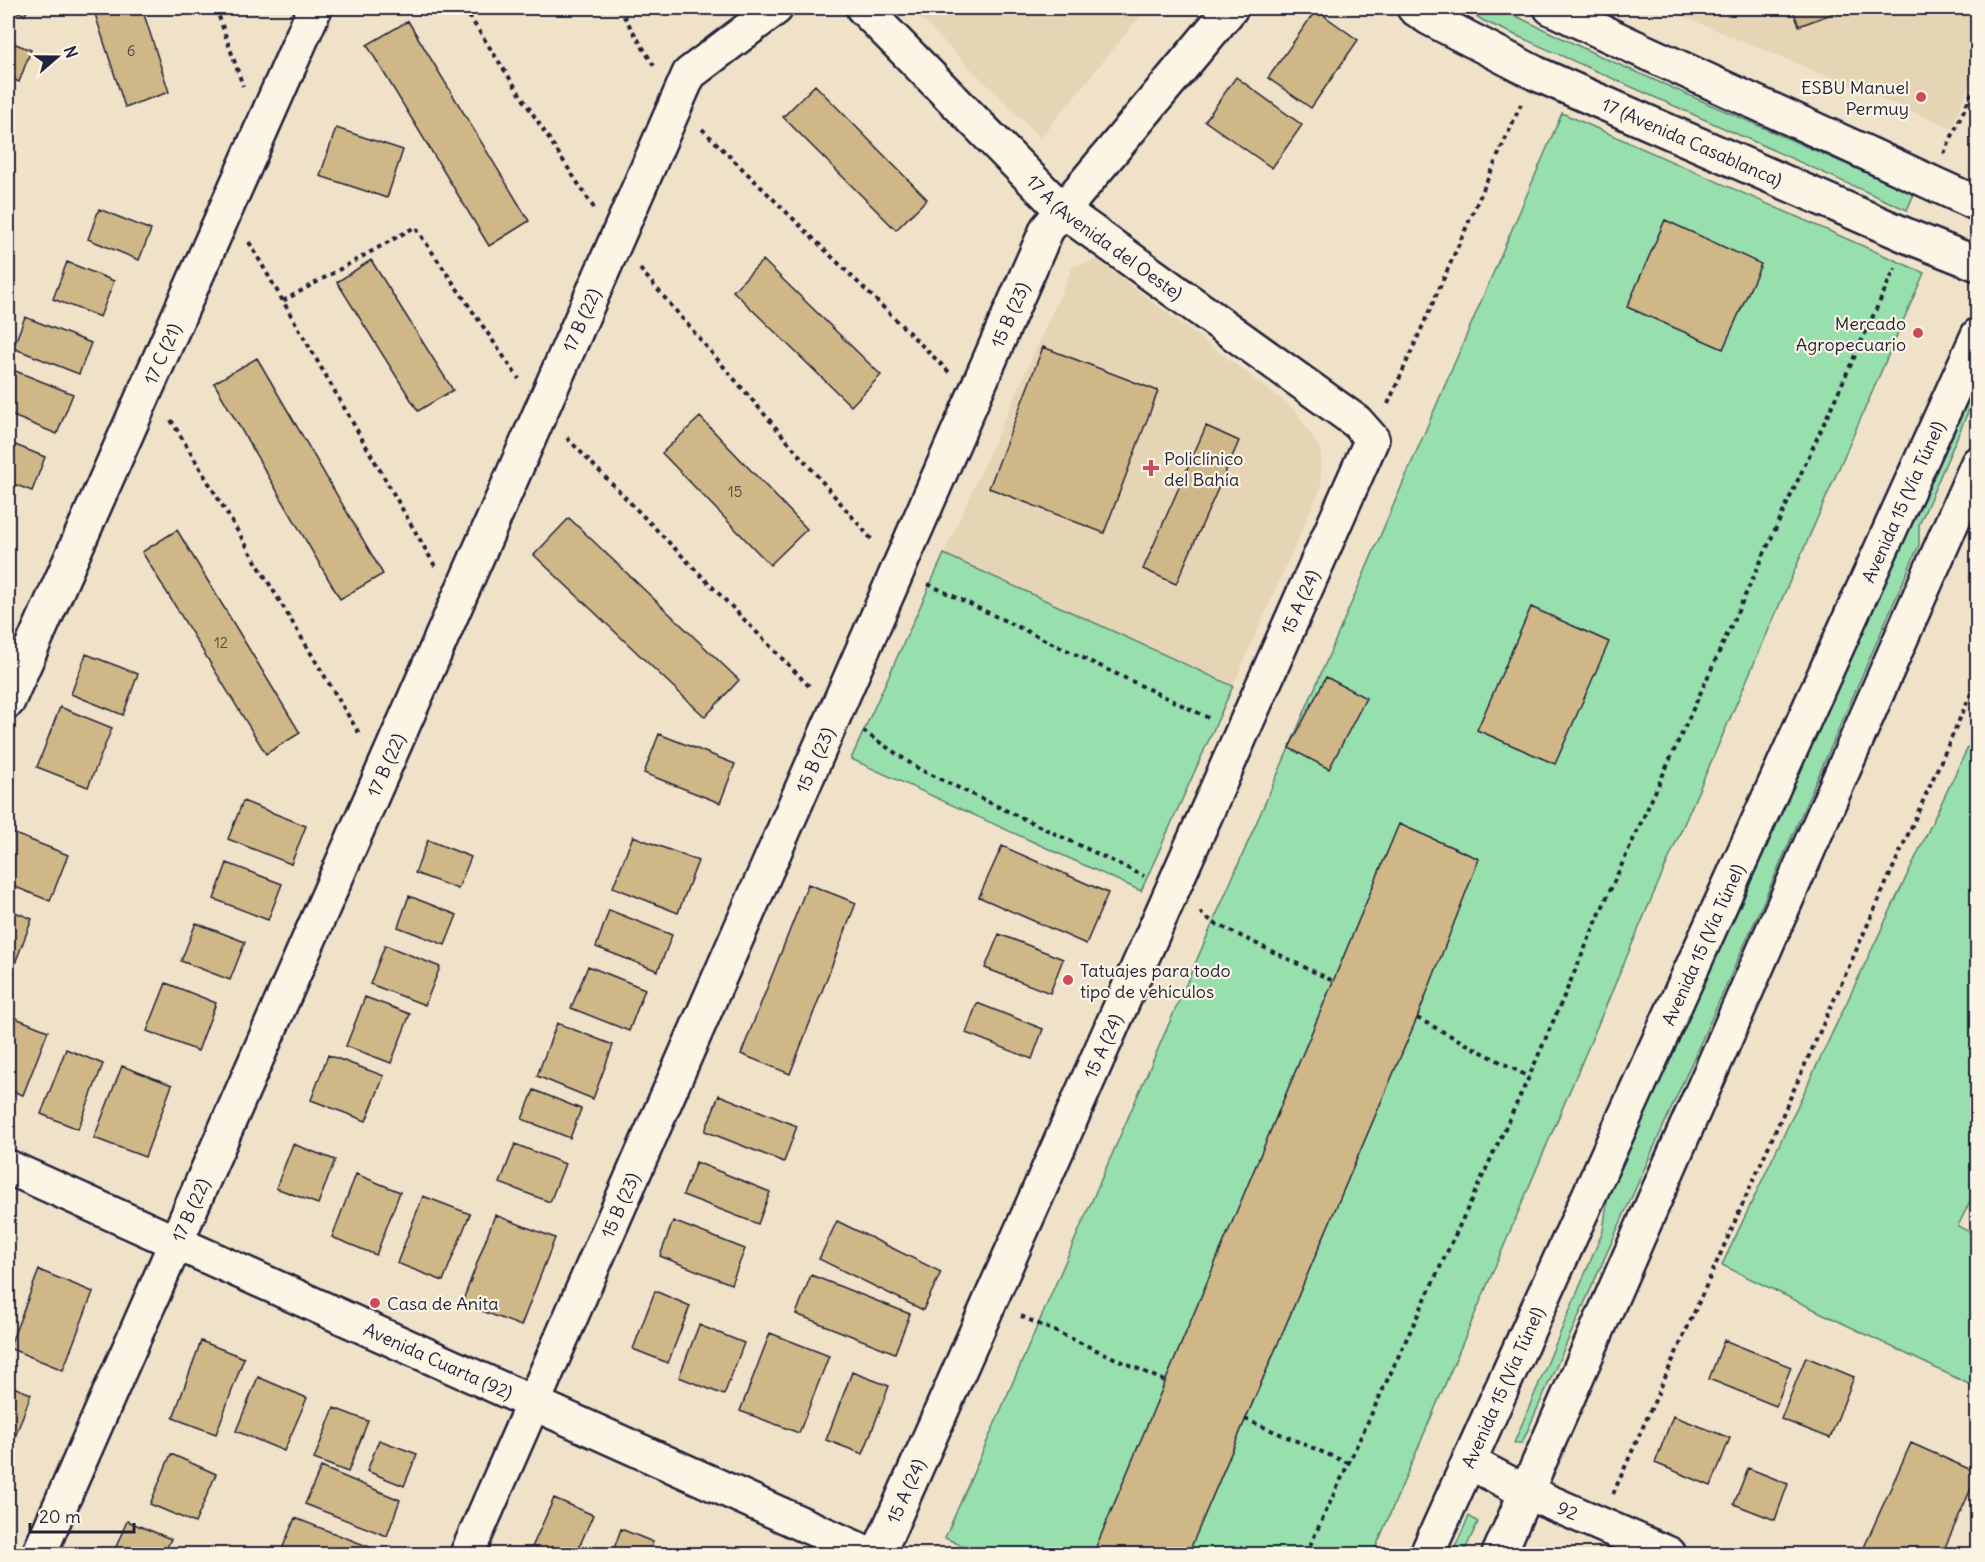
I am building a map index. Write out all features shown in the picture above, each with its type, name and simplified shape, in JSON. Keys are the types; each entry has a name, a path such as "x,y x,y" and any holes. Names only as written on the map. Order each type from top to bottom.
{"street":[{"name":"17 C (21)","path":"8,701 315,8"},
{"name":"17 B (22)","path":"39,1554 689,74 776,8"},
{"name":"17 A (Avenida del Oeste)","path":"863,8 1062,210 1358,422 1372,440"},
{"name":"15 B (23)","path":"467,1554 1047,229 1231,8"},
{"name":"17 (Avenida Casablanca)","path":"1414,8 1535,73 1977,264"},
{"path":"1551,8 1977,204"},
{"name":"Avenida 15 (Vía Túnel)","path":"1427,1554 1977,335"},
{"name":"15 A (24)","path":"878,1554 1372,440"},
{"path":"1499,1554 1977,464"},
{"name":"Avenida Cuarta (92)","path":"8,1167 869,1554"},
{"name":"92","path":"1469,1462 1526,1492 1669,1554"}],"path":[{"path":"216,8 259,134"},
{"path":"464,8 616,241 898,570 1242,733"},
{"path":"619,8 676,103 973,397"},
{"path":"1372,440 1535,73"},
{"path":"1932,182 1977,79"},
{"path":"228,205 457,603"},
{"path":"283,301 415,227 541,411 835,713 920,769 1173,889 1214,923 1333,981"},
{"path":"1306,1554 1528,1077 1607,897 1910,237"},
{"path":"148,384 383,772"},
{"path":"1599,1524 1977,678"},
{"path":"1417,1018 1528,1077"},
{"path":"990,1302 1165,1381"},
{"path":"1245,1419 1348,1463"}],"shaded area":[{"path":"910,8 1147,8 1040,138"},
{"name":"ESBU Manuel Permuy","path":"1679,8 1977,8 1977,66 1952,128 1682,16"},
{"name":"Policlínico del Bahía","path":"1098,260 1295,410 1321,450 1321,487 1233,686 944,554 1073,266"}],"green space":[{"path":"1463,8 1499,8 1604,58 1914,194 1907,210 1484,21"},
{"path":"1562,113 1924,273 1647,909 1373,1554 981,1554 945,1538"},
{"path":"1977,372 1977,391 1919,525 1919,545 1763,903 1522,1443 1514,1443 1603,1231 1610,1182"},
{"path":"944,554 1233,686 1141,891 851,759"},
{"path":"1977,728 1978,1185 1958,1226 1977,1236 1977,1388 1722,1265"},
{"path":"1469,1516 1478,1522 1463,1554 1452,1554"}],"building":[{"path":"8,8 28,8 25,15"},
{"path":"93,8 142,8 169,92 125,107"},
{"path":"1792,8 1844,8 1845,9 1799,26"},
{"path":"1316,10 1358,40 1311,108 1268,78"},
{"path":"408,21 529,221 489,246 367,45"},
{"path":"8,41 31,50 19,82 8,77"},
{"path":"1236,77 1302,125 1272,168 1205,121"},
{"path":"815,85 927,199 896,230 783,117"},
{"path":"336,128 403,150 387,198 320,176"},
{"path":"99,209 151,230 139,260 88,239"},
{"path":"1665,220 1761,264 1723,349 1627,307"},
{"path":"371,260 453,390 418,411 337,282"},
{"path":"763,260 881,375 851,406 733,291"},
{"path":"67,262 114,281 100,317 53,299"},
{"path":"25,317 91,343 79,374 13,348"},
{"path":"1043,347 1158,391 1104,533 989,488"},
{"path":"257,358 383,574 340,599 214,383"},
{"path":"8,368 73,394 57,434 8,414"},
{"path":"700,417 807,529 770,565 662,453"},
{"path":"1206,426 1239,441 1176,584 1143,569"},
{"path":"8,442 45,457 32,491 8,482"},
{"path":"569,518 739,680 705,717 534,555"},
{"path":"177,530 300,733 266,754 142,552"},
{"path":"1531,607 1609,642 1555,764 1477,730"},
{"path":"86,654 138,674 123,715 71,694"},
{"path":"1326,677 1366,698 1329,769 1289,748"},
{"path":"60,707 112,728 88,787 37,767"},
{"path":"659,734 735,764 720,803 644,773"},
{"path":"243,801 306,826 291,864 228,839"},
{"path":"1399,824 1479,859 1417,1018 1188,1554 1115,1554 1096,1547"},
{"path":"10,832 68,855 50,901 8,884"},
{"path":"633,836 698,861 678,913 613,887"},
{"path":"428,840 471,857 458,889 415,873"},
{"path":"1002,846 1108,893 1086,944 979,897"},
{"path":"227,863 282,884 268,920 214,899"},
{"path":"808,884 856,903 790,1074 741,1054"},
{"path":"409,896 457,915 445,945 398,927"},
{"path":"8,909 32,919 11,974 8,973"},
{"path":"609,910 672,935 658,971 596,947"},
{"path":"196,923 245,942 230,980 181,961"},
{"path":"999,934 1063,959 1050,993 985,968"},
{"path":"385,945 440,967 425,1005 370,984"},
{"path":"588,966 645,989 629,1031 571,1008"},
{"path":"166,983 216,1003 198,1051 147,1031"},
{"path":"365,997 410,1014 391,1063 346,1046"},
{"path":"977,1003 1043,1029 1032,1059 966,1033"},
{"path":"8,1015 48,1031 23,1095 8,1090"},
{"path":"557,1023 613,1045 593,1099 537,1076"},
{"path":"66,1049 103,1064 78,1129 41,1114"},
{"path":"328,1055 384,1076 366,1121 311,1100"},
{"path":"122,1066 172,1085 145,1157 94,1138"},
{"path":"534,1090 581,1109 570,1138 522,1119"},
{"path":"719,1095 797,1126 784,1162 705,1131"},
{"path":"293,1144 335,1160 318,1204 276,1188"},
{"path":"515,1144 565,1164 550,1202 500,1183"},
{"path":"696,1162 770,1192 758,1224 683,1195"},
{"path":"356,1174 400,1192 376,1255 332,1237"},
{"path":"423,1196 470,1214 443,1281 397,1263"},
{"path":"495,1215 555,1238 521,1326 462,1303"},
{"path":"673,1221 745,1249 731,1284 660,1256"},
{"path":"837,1221 941,1272 923,1310 819,1259"},
{"path":"39,1270 93,1292 63,1370 9,1348"},
{"path":"811,1275 910,1314 895,1353 796,1314"},
{"path":"655,1291 690,1306 668,1363 633,1349"},
{"path":"699,1325 744,1343 724,1395 679,1377"},
{"path":"770,1333 829,1356 799,1433 740,1411"},
{"path":"1724,1340 1791,1367 1776,1406 1709,1379"},
{"path":"201,1341 244,1358 216,1434 173,1418"},
{"path":"1806,1357 1854,1377 1830,1438 1781,1419"},
{"path":"852,1372 889,1386 863,1454 826,1440"},
{"path":"258,1377 307,1398 284,1451 236,1431"},
{"path":"8,1385 31,1394 10,1451 8,1450"},
{"path":"334,1408 368,1421 348,1472 314,1459"},
{"path":"1673,1416 1730,1438 1711,1486 1655,1463"},
{"path":"379,1440 417,1454 404,1486 367,1471"},
{"path":"1911,1443 1978,1473 1942,1554 1861,1554"},
{"path":"171,1454 216,1474 195,1523 150,1504"},
{"path":"321,1467 400,1500 387,1536 305,1504"},
{"path":"1748,1468 1788,1484 1775,1520 1734,1504"},
{"path":"554,1498 593,1515 576,1554 529,1554"},
{"path":"295,1518 377,1550 375,1554 280,1554"},
{"path":"127,1521 171,1539 164,1554 113,1554"},
{"path":"621,1529 653,1542 648,1554 612,1554"}],"place":[{"name":"ESBU Manuel Permuy","path":"1921,97"},
{"name":"Mercado Agropecuario","path":"1918,333"},
{"name":"Policlínico del Bahía","path":"1151,468"},
{"name":"Tatuajes para todo tipo de vehículos","path":"1068,980"},
{"name":"Casa de Anita","path":"375,1303"}]}
